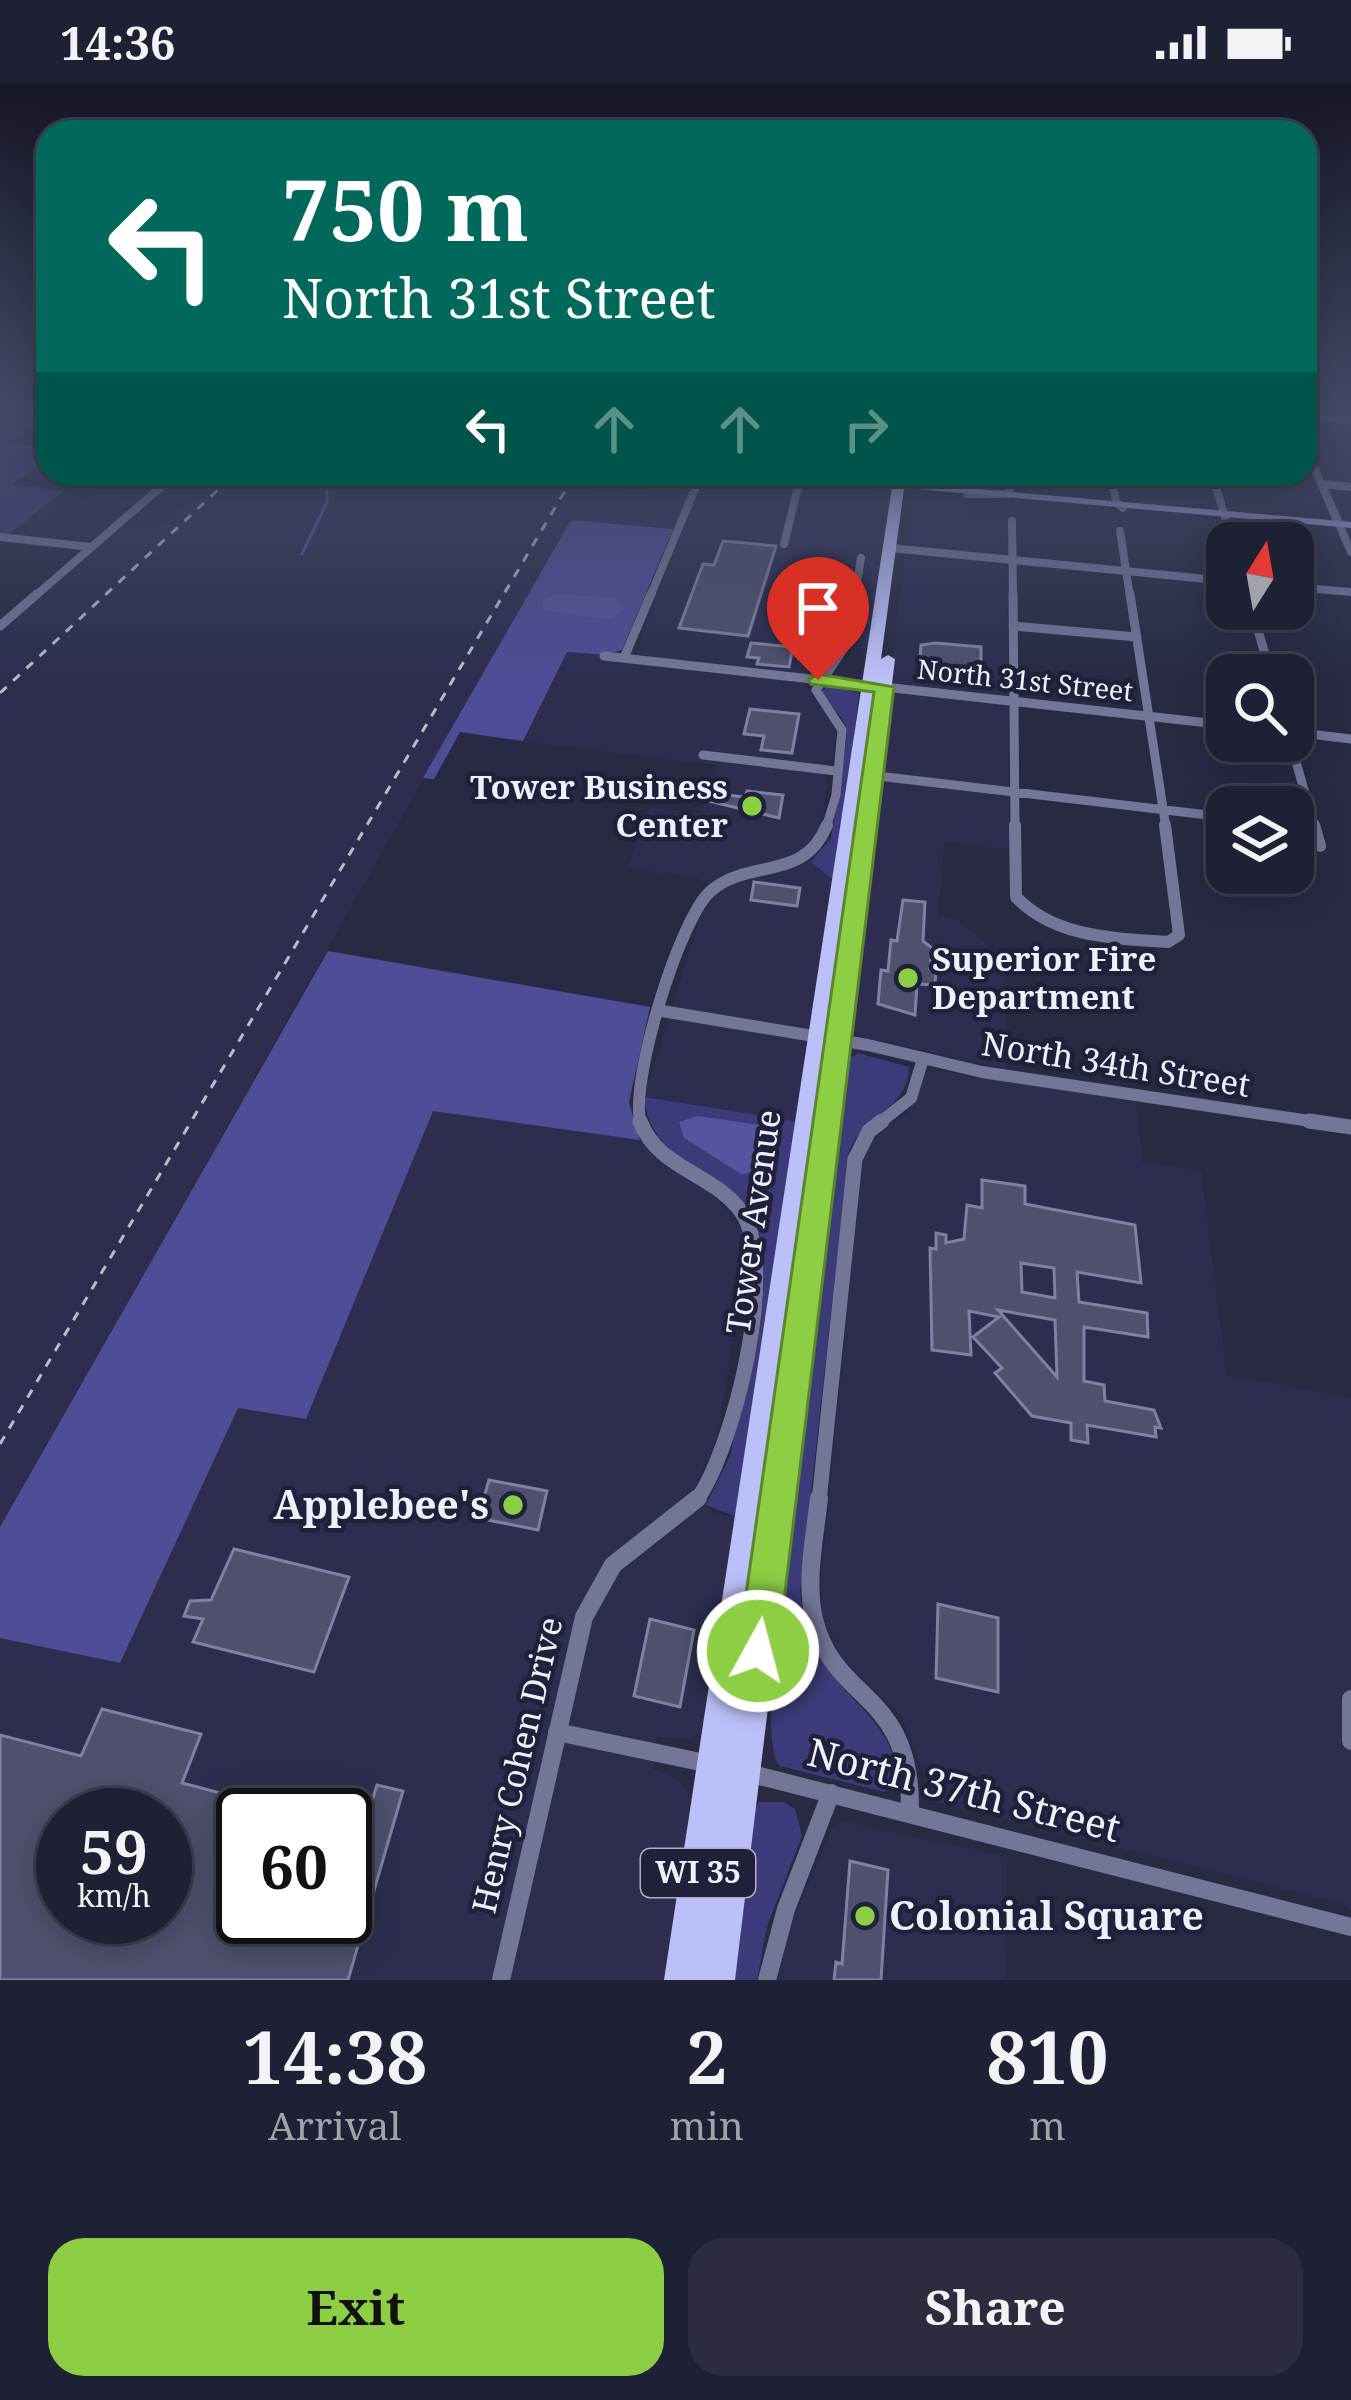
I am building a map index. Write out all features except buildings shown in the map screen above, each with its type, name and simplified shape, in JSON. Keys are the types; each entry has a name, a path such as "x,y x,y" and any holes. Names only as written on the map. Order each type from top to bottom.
{"main road":[{"name":"Tower Avenue","path":"682,1980 728,1768 828,1038 856,773 877,686 902,502"},
{"path":"1076,502 1345,525"},
{"path":"1088,502 1121,506"},
{"name":"Tower Avenue","path":"717,1980 728,1768"}],"street":[{"path":"0,626 143,502"},
{"path":"624,658 689,502"},
{"path":"784,544 794,502"},
{"path":"1221,502 1226,522"},
{"path":"1012,521 1016,897 1030,916 1066,927 1168,942 1179,935 1178,908 1120,531"},
{"path":"1345,525 1351,552"},
{"path":"0,537 91,547"},
{"path":"896,549 1206,578"},
{"path":"857,583 861,558"},
{"path":"1314,588 1351,592"},
{"path":"1013,626 1137,638"},
{"path":"818,680 848,641"},
{"name":"North 31st Street","path":"604,656 1206,723"},
{"name":"Henry Cohen Drive","path":"501,1980 577,1640 603,1578 632,1544 692,1505 718,1466 752,1289 755,1241 741,1210 714,1183 665,1157 640,1126 637,1099 662,1011 703,899 725,881 787,868 815,852 856,773 842,730 817,697 818,680"},
{"path":"1314,735 1351,739"},
{"path":"703,754 1206,815"},
{"path":"1296,762 1320,846"},
{"name":"North 34th Street","path":"662,1011 922,1059 1351,1127"},
{"path":"910,1812 910,1769 902,1739 825,1650 810,1588 855,1160 869,1131 910,1097 922,1059"},
{"path":"1351,1699 1351,1741"},
{"name":"North 37th Street","path":"557,1732 910,1812 1351,1928"},
{"path":"767,1980 782,1920 832,1793"}],"shaded area":[{"path":"0,502 49,502 6,536 0,536"},
{"path":"189,502 890,502 871,649 842,646 806,675 635,655 682,530 570,520 0,1527 0,626 115,527 159,530"},
{"path":"916,502 964,502 963,518 1007,524 1009,849 944,842 938,916 958,920 1006,961 1005,1068 861,1037 849,1026 906,544"},
{"path":"571,520 673,529 622,650 605,655 567,652 523,741 460,732 434,779 423,778"},
{"path":"557,594 617,598 623,609 610,620 543,610 543,600"},
{"path":"567,651 805,683 836,727 833,757 824,765 828,784 819,831 804,856 837,883 809,1025 801,1122 644,1097 701,915 718,890 696,878 628,868 649,807 702,814 716,765 523,741"},
{"path":"828,686 859,693 837,883 811,862 831,838 847,735 843,720 821,692"},
{"path":"328,951 650,1007 629,1102 640,1140 433,1111 306,1419 238,1408 120,1663 0,1638 0,1527"},
{"path":"858,1053 909,1067 894,1103 849,1151 800,1591 816,1651 890,1746 900,1772 885,1792 780,1766 772,1743 774,1639 815,1336 820,1253 849,1059"},
{"path":"934,1070 1137,1102 1142,1162 1201,1171 1227,1375 1351,1398 1351,1911 1347,1905 933,1801 903,1718 838,1654 822,1616 821,1582 861,1165 870,1141 909,1111 925,1074"},
{"path":"644,1097 801,1122 742,1519 706,1505 731,1454 763,1259 758,1228 745,1205 727,1188 666,1145 652,1125"},
{"path":"433,1110 640,1140 658,1161 709,1189 743,1232 746,1258 720,1419 713,1450 693,1490 713,1512 742,1519 708,1727 689,1739 657,1737 652,1769 679,1780 690,1797 674,1980 0,1980 0,1638 120,1663 238,1407 307,1419"},
{"path":"698,1116 759,1125 766,1131 755,1172 741,1174 684,1138 679,1122"},
{"path":"759,1802 784,1802 795,1809 802,1836 767,1926 757,1980 730,1980 752,1813"},
{"path":"842,1821 1007,1857 1006,1980 779,1980 787,1932 833,1828"}],"waterway":[{"path":"302,554 327,502"}],"railway":[{"path":"0,693 204,502"},
{"path":"0,1444 558,502"}],"place":[{"name":"Tower Business Center","path":"752,806"},
{"name":"Superior Fire Department","path":"908,978"},
{"name":"Applebee's","path":"513,1505"},
{"name":"Colonial Square","path":"865,1916"}],"route":[{"path":"758,1651 884,687 818,680"}]}
